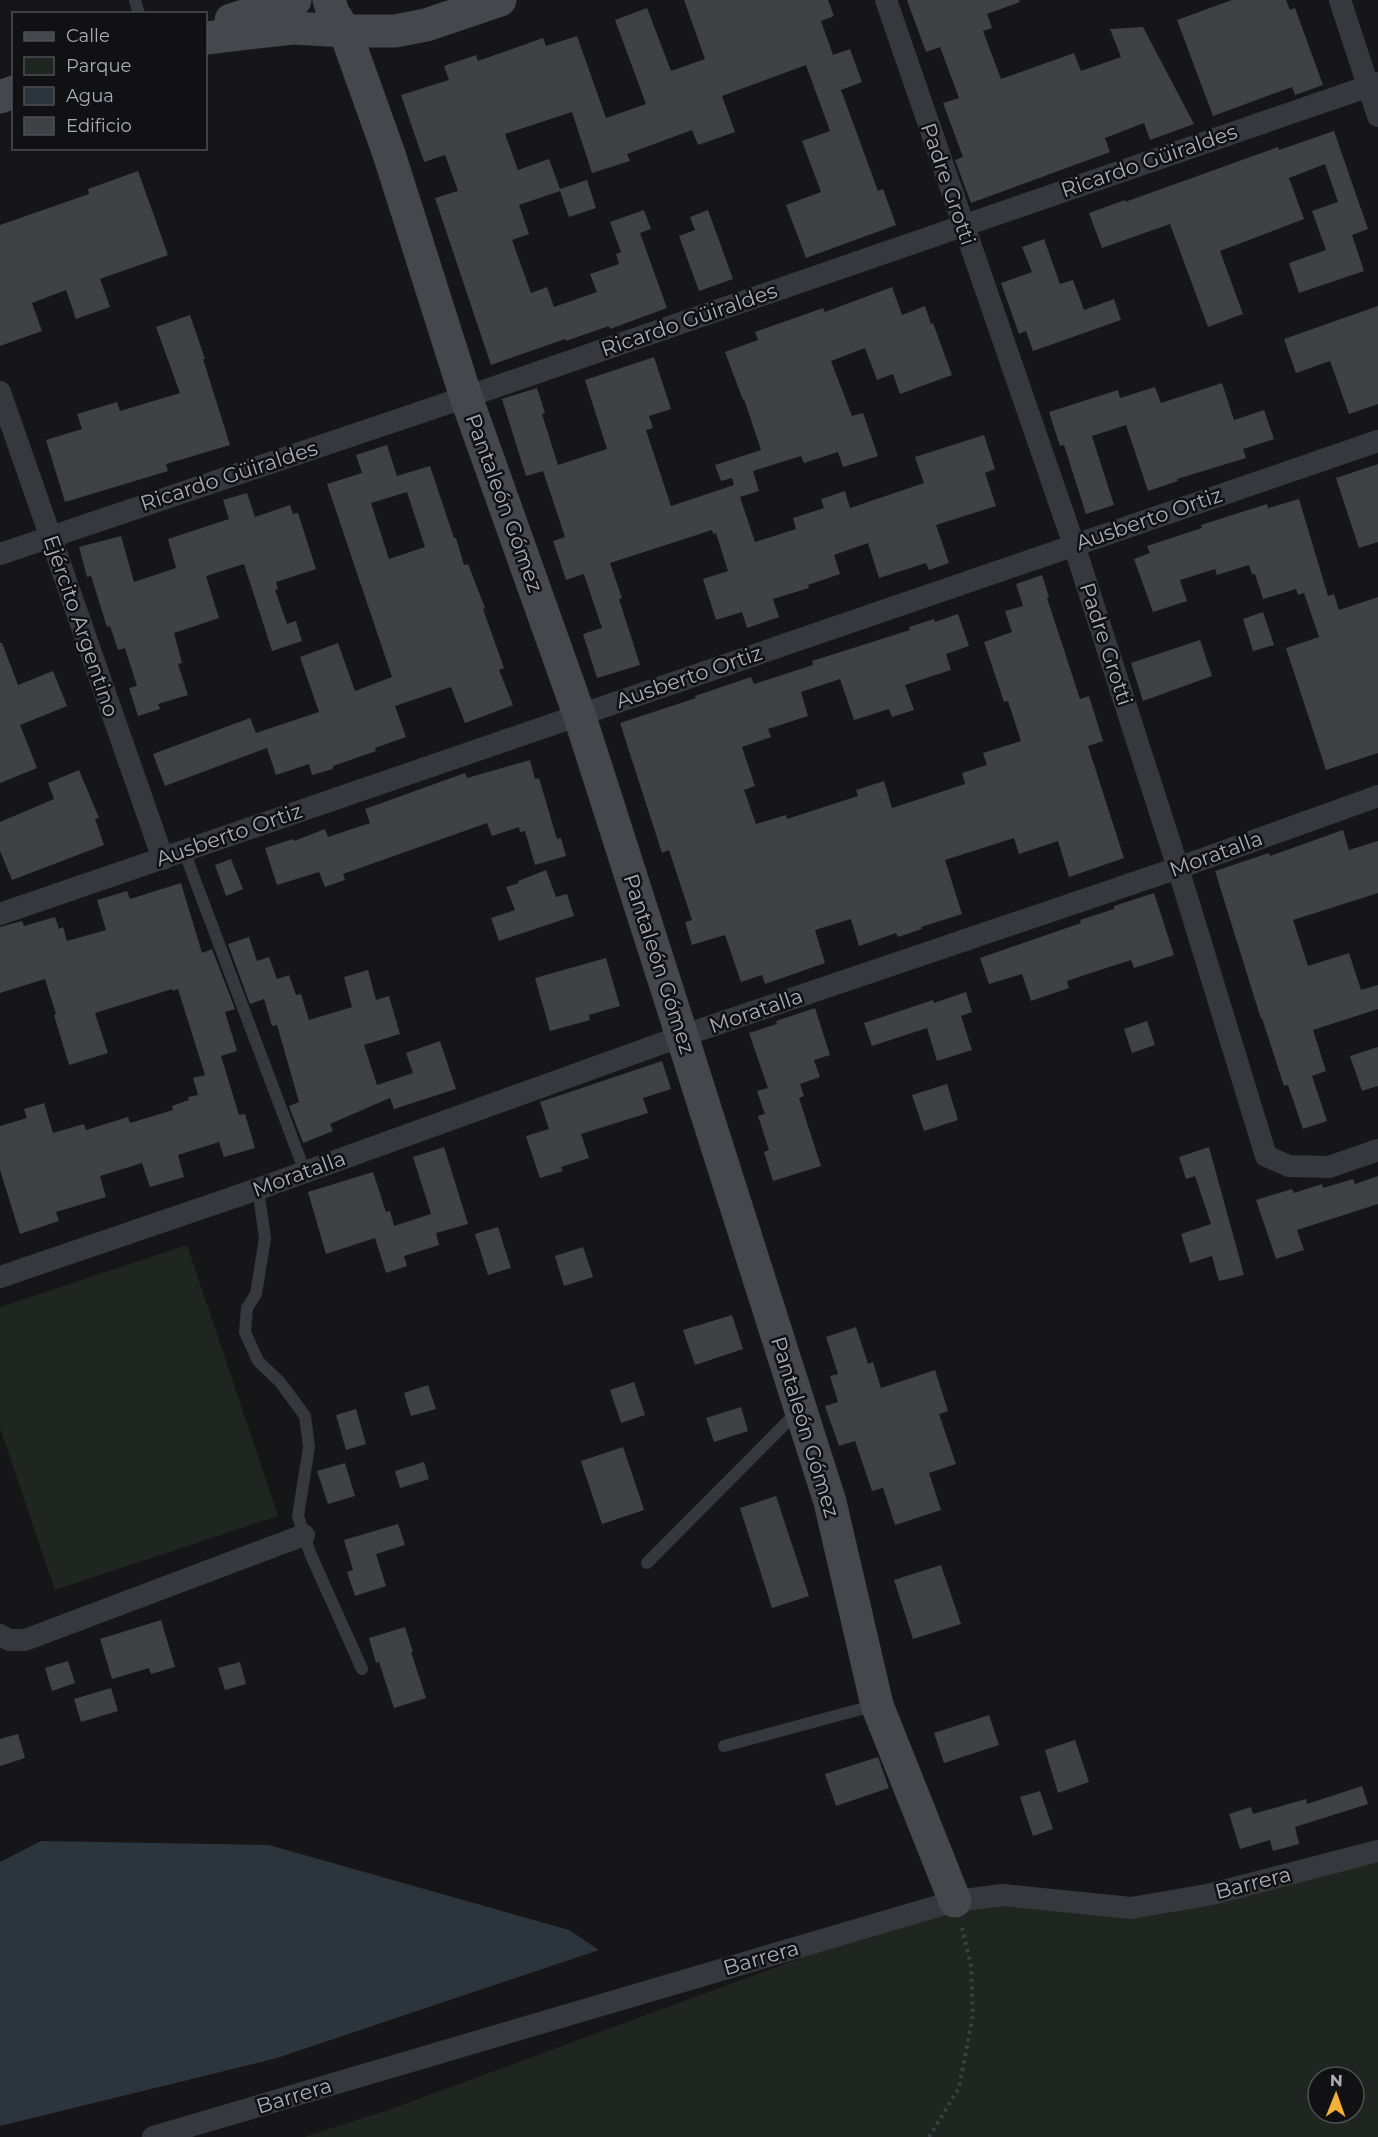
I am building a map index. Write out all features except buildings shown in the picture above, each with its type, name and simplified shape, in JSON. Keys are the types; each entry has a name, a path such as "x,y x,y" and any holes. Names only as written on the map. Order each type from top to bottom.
{"main road":[{"path":"207,28 295,0"},
{"name":"Pantaleón Gómez","path":"329,0 333,13 345,31 389,154 466,397 579,714 830,1502 877,1705 955,1901"},
{"path":"207,38 293,28 395,31 424,12 500,0"}],"street":[{"name":"Padre Grotti","path":"885,0 1074,545 1178,868 1266,1156 1289,1166 1329,1167 1378,1150"},
{"path":"1340,0 1373,85 1378,116"},
{"name":"Ricardo Güiraldes","path":"0,554 466,397 1373,85"},
{"name":"Ejército Argentino","path":"0,392 163,859"},
{"name":"Ausberto Ortiz","path":"0,914 1378,441"},
{"name":"Moratalla","path":"0,1278 258,1189 682,1036 1178,868 1378,796"},
{"path":"0,1635 9,1640 25,1640 304,1535"},
{"name":"Barrera","path":"153,2137 955,1901 1003,1895 1131,1908 1212,1894 1378,1851"}],"lane":[{"path":"184,851 305,1172"},
{"path":"258,1189 265,1238 256,1294 247,1308 245,1332 258,1361 280,1382 305,1416 309,1447 298,1516 310,1553 362,1669"},
{"path":"647,1563 800,1409"},
{"path":"724,1746 877,1705"}],"path":[{"path":"929,2137 959,2088 973,2015 971,1966 955,1901"}],"green space":[{"path":"187,1245 278,1516 55,1590 0,1428 0,1307"},
{"path":"1378,1851 1378,2137 304,2137 394,2108 955,1901 1131,1908"}],"water":[{"path":"41,1841 269,1845 569,1930 599,1950 277,2058 0,2126 0,1862"}]}
